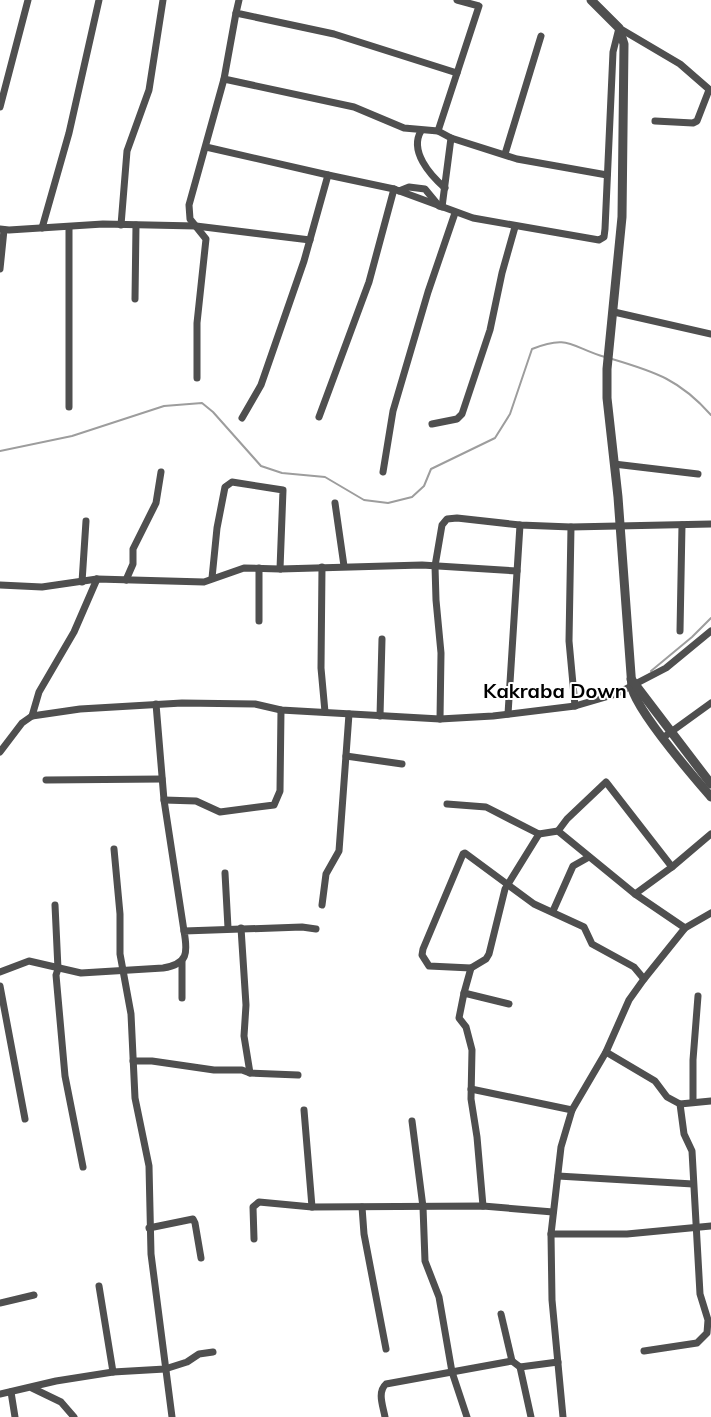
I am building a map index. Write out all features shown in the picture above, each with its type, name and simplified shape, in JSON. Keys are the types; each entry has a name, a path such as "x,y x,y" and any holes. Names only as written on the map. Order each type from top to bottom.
{"street":[{"path":"0,107 28,0"},
{"path":"42,228 68,132 99,0"},
{"path":"120,225 128,151 149,90 163,0"},
{"path":"197,378 199,288 206,239 188,213 224,79 239,0"},
{"path":"438,131 480,3 457,0"},
{"path":"591,0 619,28 680,64 710,91 697,121 693,123 655,121"},
{"path":"236,14 334,34 457,73"},
{"path":"206,147 397,190 455,213 515,227 599,240 604,237 605,229 613,52 619,28"},
{"path":"619,28 623,36 625,56 622,217 607,369 607,398 633,684 640,705 711,784"},
{"path":"505,154 540,36"},
{"path":"224,79 354,108 404,128 438,131 451,138 517,158 608,175"},
{"path":"422,131 418,137 418,147 431,177 445,188"},
{"path":"440,206 445,188 451,138"},
{"path":"242,418 261,385 310,240 328,175"},
{"path":"397,190 409,187 425,189 440,206"},
{"path":"319,418 369,282 397,190"},
{"path":"383,472 393,411 428,292 455,213"},
{"path":"0,269 2,229 120,225 196,226 310,240"},
{"path":"136,225 136,299"},
{"path":"69,227 69,407"},
{"path":"432,424 457,419 462,414 490,330 502,272 515,227"},
{"path":"614,312 711,334"},
{"path":"614,464 698,474"},
{"path":"126,580 132,570 133,549 156,503 161,472"},
{"path":"212,578 217,528 225,487 232,482 283,490 280,569"},
{"path":"335,503 344,566"},
{"path":"440,719 441,653 435,566 442,526 447,519 457,518 571,527 711,524"},
{"path":"82,582 86,521"},
{"path":"508,714 520,524"},
{"path":"680,631 682,525"},
{"path":"571,527 569,641 575,706"},
{"path":"0,585 42,587 97,579 204,582 232,570 258,568 435,566 517,571"},
{"path":"322,567 321,668 325,712"},
{"path":"258,568 259,620"},
{"path":"32,716 39,692 74,632 97,579"},
{"path":"0,752 22,723 32,716 80,709 156,704 255,704 281,710 440,719 508,714 575,706 633,684 674,662 711,631"},
{"path":"380,716 382,639"},
{"path":"667,735 711,703"},
{"path":"156,704 164,800 187,945 182,961 182,998"},
{"path":"164,800 196,801 220,812 274,805 280,792 281,710"},
{"path":"322,905 328,868 338,857 339,851 349,714"},
{"path":"667,735 711,797"},
{"path":"346,756 402,764"},
{"path":"46,780 162,779"},
{"path":"447,804 486,807 539,834 558,831 567,819 606,782 672,867"},
{"path":"558,831 635,894 685,928"},
{"path":"539,834 508,885 486,959 471,968 429,966 422,955 423,949 463,854 468,854 508,885 534,904 553,911 584,927 592,944 634,967 644,979"},
{"path":"635,894 672,867 711,834"},
{"path":"114,848 123,970 131,1014 135,1098 149,1166 149,1228 172,1417"},
{"path":"553,911 573,866 589,857"},
{"path":"225,873 228,928"},
{"path":"55,905 58,969 56,975 66,1076 83,1167"},
{"path":"563,1417 552,1300 551,1234 561,1147 572,1110 606,1052 629,1000 685,928 711,913"},
{"path":"184,931 228,928 302,927 316,930"},
{"path":"241,928 246,1006 244,1036 250,1073"},
{"path":"0,972 29,961 81,973 163,968 177,966 182,961"},
{"path":"471,968 459,1018 466,1027 472,1050 471,1089 483,1206"},
{"path":"0,986 25,1119"},
{"path":"464,993 509,1004"},
{"path":"693,1102 693,1060 698,996"},
{"path":"606,1052 655,1081 667,1097 680,1104 711,1100"},
{"path":"133,1061 152,1061 214,1070 242,1070 250,1073 298,1075"},
{"path":"471,1089 572,1110"},
{"path":"644,1351 697,1343 707,1332 708,1320 700,1294 694,1228 692,1151 684,1134 680,1104"},
{"path":"304,1110 312,1207"},
{"path":"412,1121 423,1207 425,1261 439,1296 452,1372 466,1417"},
{"path":"558,1176 693,1184"},
{"path":"254,1239 253,1207 256,1203 312,1207 483,1206 553,1212"},
{"path":"362,1207 364,1234 386,1349"},
{"path":"149,1228 192,1219 195,1223 201,1258"},
{"path":"551,1234 627,1234 711,1226"},
{"path":"99,1286 113,1372"},
{"path":"0,1304 34,1295"},
{"path":"502,1314 512,1361 520,1367 531,1417"},
{"path":"0,1394 56,1381 113,1372 165,1369 187,1362 199,1354 213,1352"},
{"path":"386,1417 380,1393 386,1384 512,1361"},
{"path":"520,1367 558,1362"},
{"path":"32,1388 61,1402 74,1417"},
{"path":"11,1392 15,1417"}],"waterway":[{"path":"0,451 72,436 164,406 202,403 213,412 261,466 282,473 325,477 364,500 388,503 412,497 424,486 431,469 495,438 510,414 532,349 562,342 605,357"},
{"path":"612,359 642,368 678,385 711,415"},
{"path":"651,671 692,637 711,618"}],"district":[{"name":"Kakraba Down","path":"555,691"}]}
